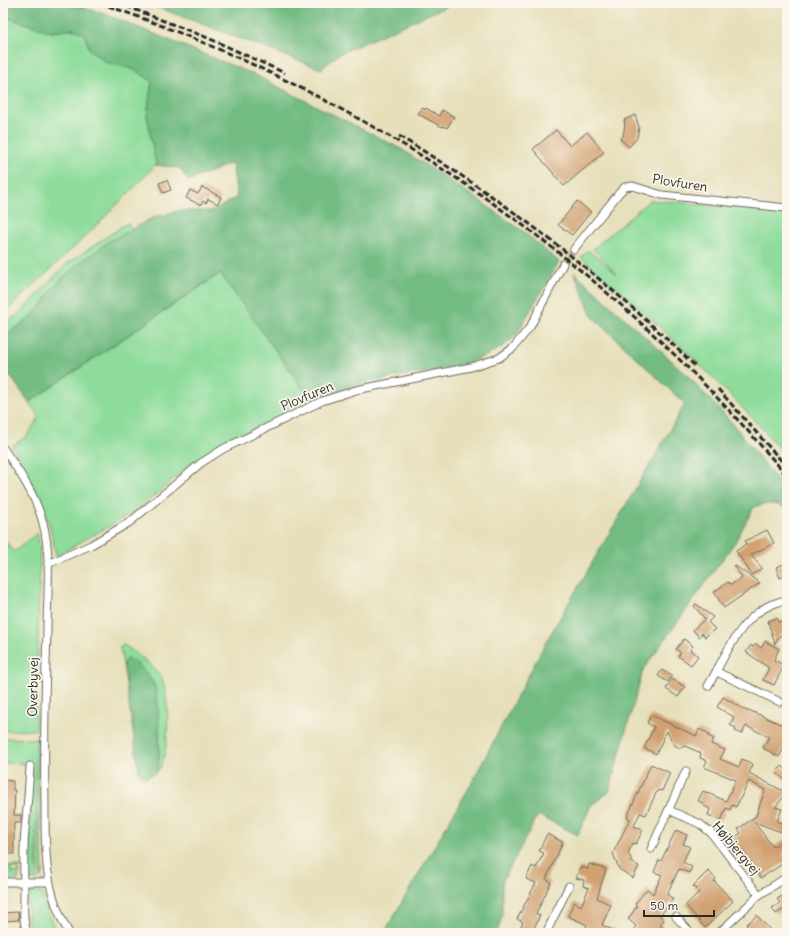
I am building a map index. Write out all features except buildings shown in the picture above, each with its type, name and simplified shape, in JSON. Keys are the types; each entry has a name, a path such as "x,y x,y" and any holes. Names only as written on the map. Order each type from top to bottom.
{"street":[{"name":"Plovfuren","path":"574,249 619,193 625,188 633,186 662,195 787,208"},
{"name":"Plovfuren","path":"48,564 91,545 130,522 202,463 223,449 322,401 356,390 471,367 499,358 513,348 530,327 563,264"},
{"name":"Overbyvej","path":"3,448 37,505 46,536 48,564 44,735 45,859 48,882 55,905 68,933"},
{"path":"708,686 740,629 748,620 769,605 787,600"},
{"path":"717,672 780,702"},
{"path":"28,933 26,930 24,912 24,882 25,831 30,766"},
{"path":"651,849 686,771"},
{"name":"Højbjergvej","path":"669,810 700,824 711,833 759,895"},
{"name":"Højbjergvej","path":"719,933 759,895 787,877"},
{"path":"3,882 48,882"},
{"path":"546,933 569,886"},
{"path":"676,917 691,933"}],"green space":[{"path":"3,3 67,3 105,14 253,74 401,149 470,194 524,232 559,262 516,335 502,347 486,356 467,363 428,372 370,382 340,390 312,401 220,273 29,402 3,366 3,337 30,318 43,304 53,288 73,268 108,242 154,217 179,211 213,211 237,197 232,163 188,181 180,168 156,165 147,116 152,81 133,69 105,62 90,50 84,34 74,29 52,32 3,16"},
{"path":"146,3 454,3 339,54 321,69"},
{"path":"3,16 52,32 74,29 84,34 90,50 105,62 133,69 152,81 147,116 156,165 89,233 3,314"},
{"path":"650,200 771,210 787,213 787,457 764,430 714,378 635,304 581,257 588,250 617,274 593,249"},
{"path":"127,223 132,229 109,242 53,288 43,304 30,318 3,337 3,326 24,309 64,266"},
{"path":"574,272 684,372 733,424 787,493 787,509 779,505 771,504 754,507 735,542 643,670 609,792 591,805 578,835 538,815 502,882 502,916 497,933 384,933 471,784 547,640 685,404 592,316"},
{"path":"221,273 312,401 238,437 187,467 139,509 56,556 50,527 39,497 12,446 27,436 39,417 29,402"},
{"path":"37,533 40,547 36,730 3,731 3,538 14,552"},
{"path":"124,645 154,668 161,677 164,686 168,726 167,740 162,764 157,772 160,752 156,690 128,659 123,664 120,647"},
{"path":"128,658 149,676 156,691 159,731 157,772 145,778 139,772 123,664"},
{"path":"41,736 41,831 43,874 41,878 38,862 38,738"},
{"path":"3,738 36,739 36,858 38,880 28,880 32,764 3,763"},
{"path":"3,866 20,866 20,869 18,870 18,868 11,868 12,873 20,872 18,880 3,879"},
{"path":"28,893 42,893 49,916 57,933 31,933 28,920"}],"tunnel":[{"path":"563,264 574,249"}],"railway":[{"path":"100,3 195,39 288,81 348,113 410,149 470,188 529,229 585,274 639,321 691,370 740,422 787,476"},
{"path":"118,3 208,38 285,73"},
{"path":"399,136 478,187 554,242 626,302 695,366"},
{"path":"718,389 787,467"}]}
